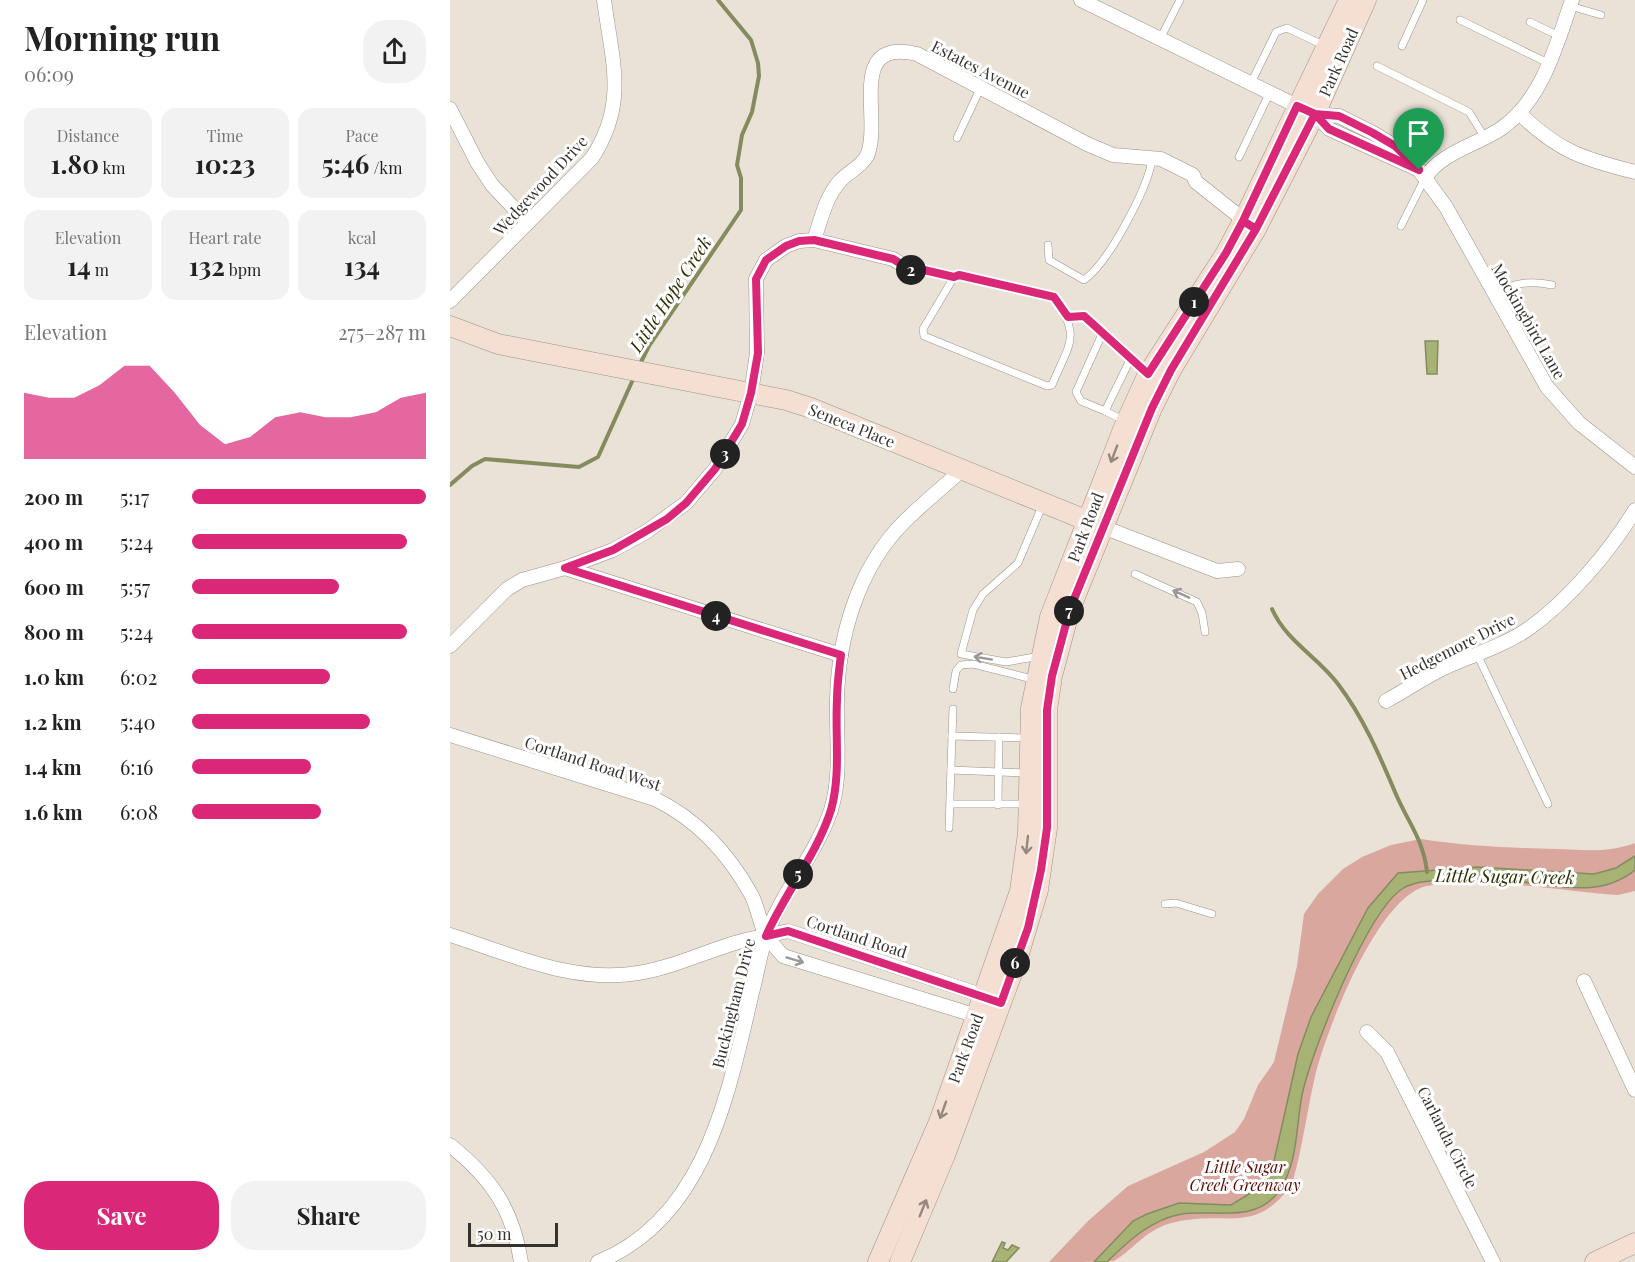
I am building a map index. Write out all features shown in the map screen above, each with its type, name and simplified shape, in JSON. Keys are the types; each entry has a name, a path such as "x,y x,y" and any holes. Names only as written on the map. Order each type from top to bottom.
{"main road":[{"name":"Park Road","path":"1306,110 1326,46 1349,0"},
{"name":"Park Road","path":"900,1262 945,1155 989,1009 1020,891 1028,833 1029,738 1040,656 1050,617 1171,370 1250,225 1306,110 1366,0"},
{"name":"Park Road","path":"878,1262 989,1009 1028,928 1043,859 1048,797 1047,710 1052,676 1126,422 1148,374 1226,253 1250,225"},
{"name":"Seneca Place","path":"450,326 498,344 751,393 811,408 1096,524"},
{"path":"1595,1262 1635,1243"}],"street":[{"name":"Wedgewood Drive","path":"450,301 592,158 608,132 616,93 604,0"},
{"path":"1081,0 1306,110 1329,129 1422,174 1501,129 1520,112 1530,100 1548,63 1571,3"},
{"name":"Estates Avenue","path":"814,240 824,206 835,189 866,156 871,131 874,65 891,52 917,54 1086,144 1113,155 1152,161 1157,168 1176,172 1188,183 1196,182 1250,225"},
{"path":"450,109 477,162 492,185 528,223"},
{"path":"1520,112 1548,138 1572,154 1635,172"},
{"name":"Mockingbird Lane","path":"1422,174 1446,207 1535,368 1557,400 1586,429 1635,467"},
{"path":"450,646 507,589 522,580 565,568 613,550 646,532 686,503 715,469 742,424 751,393 758,353 755,286 759,270 766,260 786,246 799,241 814,240 893,259 913,271"},
{"name":"Buckingham Drive","path":"598,1262 633,1243 660,1220 676,1203 697,1171 733,1072 766,936 779,907 819,840 830,811 838,766 837,700 841,655 858,592 886,543 903,523 962,470"},
{"name":"Hedgemore Drive","path":"1386,701 1444,668 1528,629 1552,608 1609,547 1635,510"},
{"name":"Seneca Place","path":"1096,524 1219,571 1239,569"},
{"path":"565,568 841,655"},
{"name":"Cortland Road West","path":"450,735 654,799 682,814 709,837 739,874 753,899 766,936"},
{"name":"Cortland Road","path":"450,935 554,968 609,975 638,973 678,964 739,940 788,931 989,1009"},
{"path":"766,936 783,956 989,1009"},
{"path":"1584,981 1635,1090"},
{"name":"Carlanda Circle","path":"1368,1032 1387,1052 1493,1262"},
{"path":"450,1145 482,1173 500,1196 507,1210 521,1262"}],"lane":[{"path":"1160,39 1180,0"},
{"path":"1402,46 1423,0"},
{"path":"1571,3 1601,15"},
{"path":"1460,20 1548,63"},
{"path":"1530,22 1559,36"},
{"path":"1251,83 1276,32 1281,28 1287,28 1326,46"},
{"path":"1377,66 1469,112 1485,138"},
{"path":"957,138 981,87"},
{"path":"1239,157 1270,92"},
{"path":"1048,245 1049,260 1084,280 1090,275 1124,225 1148,180 1152,161"},
{"path":"1401,226 1422,174"},
{"path":"913,271 924,270 954,277 959,275 1054,297 1068,317 1072,336 1052,385 1047,386 924,336 923,329 954,277"},
{"path":"1494,293 1515,283 1531,280 1552,285"},
{"path":"1068,317 1084,316 1148,374"},
{"path":"1103,332 1076,392 1081,401 1126,422"},
{"path":"1105,411 1131,358"},
{"path":"1040,656 1006,662 961,654 974,610 983,594 1018,563 1043,504"},
{"path":"1135,574 1197,602 1203,613 1205,632"},
{"path":"1477,654 1548,804"},
{"path":"953,689 956,671 961,665 973,664 1036,680"},
{"path":"949,828 953,708"},
{"path":"952,736 1029,738"},
{"path":"998,805 999,737"},
{"path":"951,770 1028,773"},
{"path":"951,804 1028,804"},
{"path":"1165,904 1176,903 1212,914"}],"green space":[{"name":"Little Sugar Creek Greenway","path":"1421,839 1488,846 1586,850 1606,850 1635,843 1635,891 1618,895 1497,883 1449,883 1427,886 1409,895 1391,913 1374,937 1343,996 1316,1072 1292,1184 1279,1200 1253,1216 1194,1219 1166,1225 1149,1233 1114,1261 1049,1262 1088,1221 1128,1186 1204,1152 1235,1132 1244,1119 1258,1085 1274,1062 1297,966 1304,914 1318,894 1343,869 1362,857 1391,845"}],"water":[{"path":"1425,341 1438,341 1437,374 1427,374"},
{"name":"Little Sugar Creek","path":"1635,856 1635,870 1605,885 1589,888 1468,879 1423,882 1402,889 1388,903 1373,925 1357,953 1328,1017 1302,1095 1290,1169 1279,1191 1259,1208 1247,1211 1182,1214 1171,1217 1141,1232 1107,1262 1094,1262 1133,1221 1147,1214 1179,1203 1231,1205 1259,1188 1272,1170 1298,1054 1311,1017 1368,908 1398,873 1478,867 1594,874 1616,868"},
{"path":"1002,1242 1005,1243 1003,1248 1008,1250 1012,1245 1019,1248 1006,1262 992,1262"}],"waterway":[{"name":"Little Hope Creek","path":"639,366 649,346 741,210 741,178 737,165 742,135 752,112 759,76 758,63 751,40 718,0"},
{"name":"Little Hope Creek","path":"450,485 472,466 485,459 579,467 598,457 635,375"},
{"name":"Little Sugar Creek","path":"1272,609 1285,630 1330,674 1355,709 1419,840 1427,872"}],"route":[{"path":"1419,170 1340,135 1324,126 1315,114 1256,229 1243,221 1226,253 1169,338 1148,374 1093,322 1084,316 1068,317 1054,297 959,275 954,277 924,270 913,271 893,259 814,240 799,241 786,246 766,260 759,270 755,286 758,353 751,393 742,424 715,469 686,503 667,519 613,550 565,568 841,655 837,700 838,766 835,793 819,840 779,907 766,936 788,931 942,981 1001,1003 1028,928 1038,890 1047,828 1047,710 1059,642 1070,609 1152,408 1171,370 1256,229 1243,221 1297,106 1315,114 1325,113 1339,116 1373,133 1395,146 1419,170"}]}
